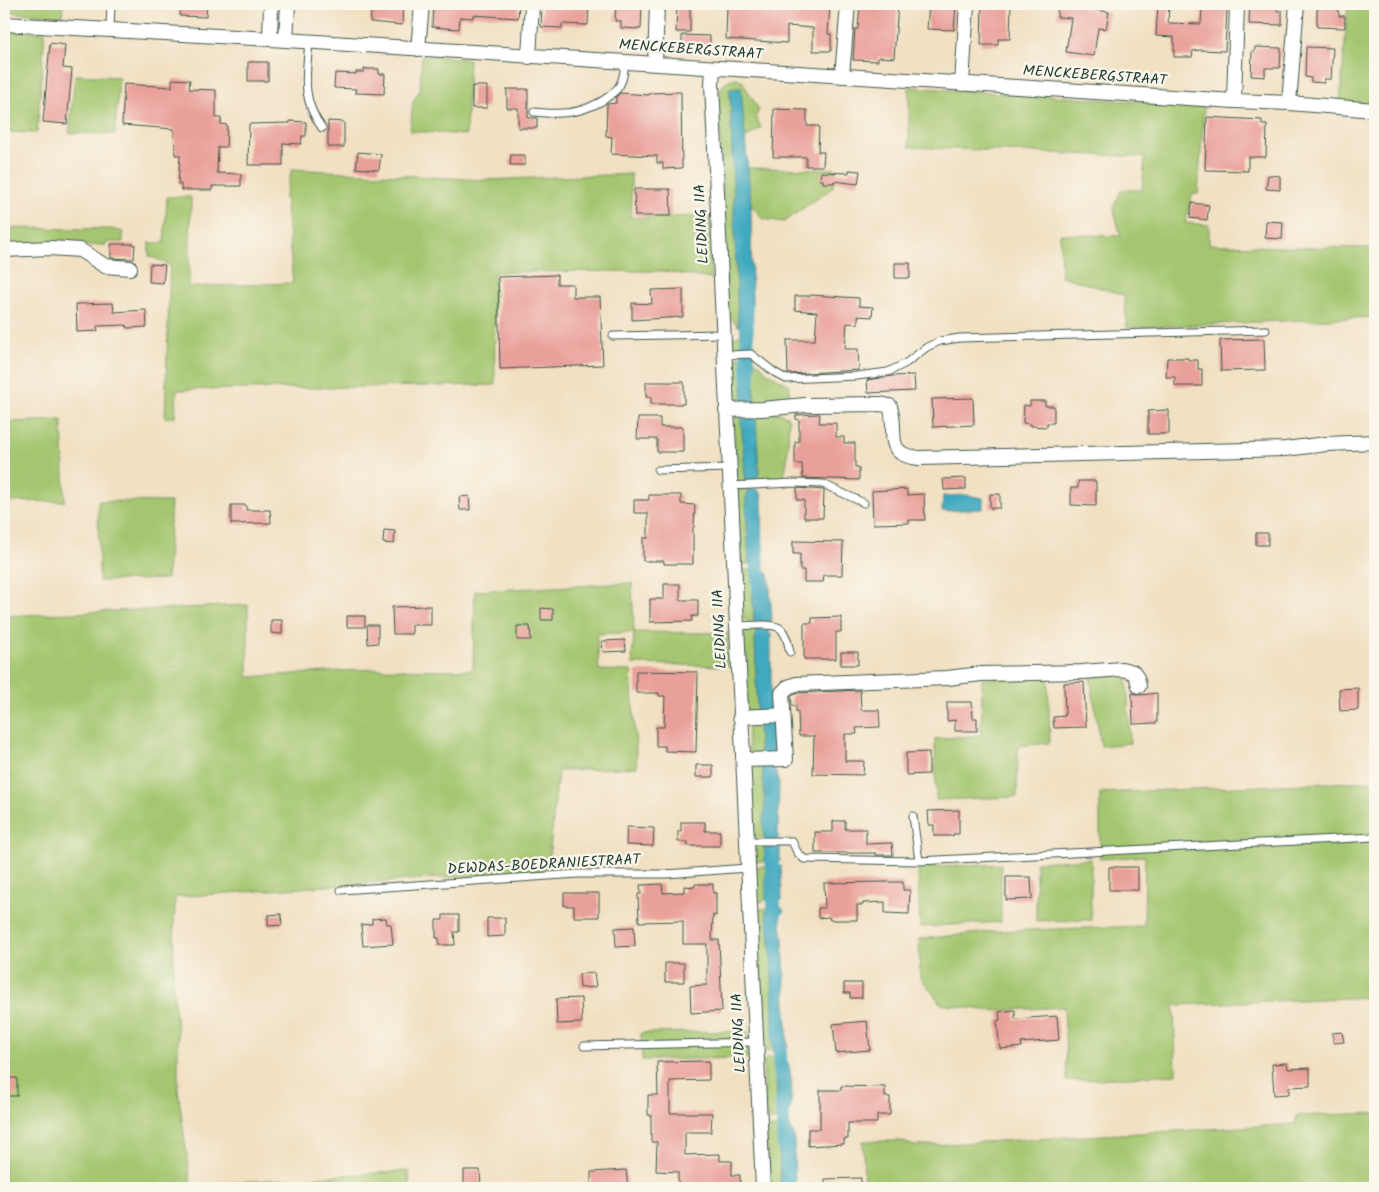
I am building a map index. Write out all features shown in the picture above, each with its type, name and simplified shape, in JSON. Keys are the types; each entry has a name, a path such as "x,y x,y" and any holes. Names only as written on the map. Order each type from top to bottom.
{"street":[{"path":"270,39 271,4"},
{"path":"286,40 288,4"},
{"path":"418,49 422,4"},
{"path":"529,57 532,4"},
{"path":"655,64 657,4"},
{"path":"842,76 848,4"},
{"path":"962,84 967,4"},
{"path":"1234,101 1237,4"},
{"path":"1289,103 1297,4"},
{"name":"MENCKEBERGSTRAAT","path":"4,24 286,40 1375,110"},
{"name":"LEIDING 11A","path":"713,68 712,84 723,334 729,410 729,468 736,626 748,760 751,841 748,868 763,1188"},
{"path":"4,250 50,248 80,250 105,266 130,268"},
{"path":"729,410 805,405 880,404 890,406 897,451 906,457 919,458 1285,449 1326,444 1375,442"},
{"path":"748,760 786,759 777,716 782,693 788,687 796,684 1122,669 1133,672 1139,686"},
{"path":"744,717 777,716"}],"lane":[{"path":"110,29 111,4"},
{"path":"309,42 306,92 314,118 322,128"},
{"path":"534,112 563,113 580,110 600,102 616,91 621,83 625,62"},
{"path":"724,354 750,354 786,379 857,376 888,372 906,363 933,344 960,338 1266,330"},
{"path":"614,336 723,334"},
{"path":"658,470 729,468"},
{"path":"730,486 823,484 864,503"},
{"path":"736,626 773,625 781,629 787,640 790,652"},
{"path":"913,816 918,861"},
{"path":"751,841 792,841 797,852 804,859 918,861 1375,837"},
{"name":"DEWDAS-BOEDRANIESTRAAT","path":"341,890 578,874 666,874 748,868"},
{"path":"584,1046 756,1042"}],"green space":[{"path":"4,4 63,4 62,16 4,12"},
{"path":"1348,4 1375,4 1371,106 1340,103"},
{"path":"4,29 45,32 37,133 4,132"},
{"path":"422,55 469,59 466,135 410,131 413,101 420,90"},
{"path":"75,75 119,77 115,134 69,133"},
{"path":"737,78 742,81 759,110 756,116 761,128 745,139 741,89 730,89 738,326 727,314 719,93 726,82"},
{"path":"909,87 1204,106 1198,194 1192,194 1185,223 1209,225 1209,244 1375,248 1375,317 1127,328 1124,295 1061,276 1060,234 1121,236 1113,208 1121,190 1142,190 1145,157 909,147"},
{"path":"747,168 836,169 836,179 832,188 784,222 763,219 751,205"},
{"path":"292,169 485,180 631,174 631,218 709,216 711,279 663,271 494,272 495,385 177,390 175,417 165,417 170,265 149,256 149,243 164,243 167,197 191,197 189,287 293,283 285,195"},
{"path":"4,228 111,229 123,232 123,242 108,242 106,245 4,246"},
{"path":"741,334 741,350 735,351 730,346 729,340"},
{"path":"742,357 758,362 768,373 790,385 788,402 755,406 753,363 742,364 743,407 733,406 731,362 736,358"},
{"path":"745,413 744,473 746,482 738,483 736,480 734,419 739,414"},
{"path":"779,413 787,416 789,421 787,462 783,481 756,482 754,414"},
{"path":"62,420 65,501 4,502 4,422"},
{"path":"749,489 746,498 749,564 741,564 740,562 737,491"},
{"path":"98,501 171,502 167,579 99,581"},
{"path":"744,570 752,570 754,622 746,621 743,618 741,574"},
{"path":"632,583 634,632 597,634 599,670 631,671 637,767 558,771 548,870 175,897 173,989 178,1037 178,1090 191,1185 409,1171 410,1188 4,1188 4,616 248,605 248,677 372,669 473,670 475,591"},
{"path":"757,629 755,636 757,708 759,713 749,712 746,707 744,633 748,630"},
{"path":"634,632 728,633 728,666 632,664"},
{"path":"1121,672 1127,677 1130,743 1101,746 1090,676"},
{"path":"1048,676 1050,743 1018,746 1017,797 936,800 935,739 981,735 982,678"},
{"path":"754,720 761,720 758,726 760,756 749,755 747,736 749,727"},
{"path":"762,763 765,807 763,822 764,838 754,837 751,834 750,769 752,764"},
{"path":"1375,781 1375,997 1174,1005 1176,1074 1067,1081 1064,1007 992,1011 941,1004 920,977 919,939 999,931 1144,926 1145,856 1100,859 1100,793"},
{"path":"764,845 765,862 756,861 754,857 754,847"},
{"path":"1091,859 1091,920 1036,921 1036,862"},
{"path":"1001,864 1001,922 920,927 918,868"},
{"path":"766,866 766,900 760,902 756,901 753,867"},
{"path":"769,908 766,912 771,952 772,1043 774,1050 762,1048 756,912 758,909"},
{"path":"748,1031 749,1058 642,1060 641,1033"},
{"path":"775,1057 773,1065 777,1088 777,1119 770,1120 766,1116 763,1062 767,1058"},
{"path":"1375,1113 1375,1188 864,1188 863,1141 901,1141 914,1146 1295,1124 1296,1116"},
{"path":"771,1128 780,1128 778,1135 781,1188 769,1188 766,1132"}],"water":[{"path":"741,88 751,205 752,304 750,326 738,326 730,89"},
{"path":"742,363 753,363 755,406 743,407"},
{"path":"745,413 754,414 756,418 759,472 756,482 746,482 741,420"},
{"path":"749,489 757,489 762,495 763,564 749,564 746,498"},
{"path":"966,495 983,498 983,509 942,511 943,496"},
{"path":"752,570 765,570 769,574 772,620 768,622 754,622"},
{"path":"757,629 768,630 771,635 771,709 759,713 757,708 755,636"},
{"path":"770,719 774,723 776,748 773,756 760,756 758,726 761,720"},
{"path":"762,763 773,763 779,783 778,839 764,838 763,822 765,807"},
{"path":"764,845 779,845 780,861 765,862"},
{"path":"766,866 781,866 782,900 766,900"},
{"path":"781,907 784,911 780,916 783,939 788,1047 784,1050 774,1050 772,1043 771,952 766,912 769,908"},
{"path":"775,1057 785,1057 790,1071 792,1096 788,1119 777,1119 777,1088 773,1065"},
{"path":"790,1127 794,1135 795,1188 781,1188 778,1135 780,1128"}],"building":[{"path":"180,4 207,4 206,17 180,16"},
{"path":"372,4 403,4 402,25 370,22"},
{"path":"433,4 519,4 518,18 473,15 473,18 460,17 459,29 432,27"},
{"path":"542,4 589,4 588,25 562,24 562,28 541,27"},
{"path":"616,4 642,4 641,29 621,28 621,21 615,21"},
{"path":"677,4 690,4 690,32 676,32"},
{"path":"727,4 830,4 828,34 831,34 831,51 813,51 813,28 787,26 787,43 726,39"},
{"path":"860,4 898,4 894,58 878,57 878,61 853,60 855,29 858,29"},
{"path":"929,4 956,4 954,30 927,29"},
{"path":"1011,4 1010,39 998,39 998,45 981,45 982,5"},
{"path":"1058,4 1081,4 1081,8 1109,12 1106,29 1098,28 1094,56 1066,52 1071,18 1057,17"},
{"path":"1158,4 1169,4 1168,23 1201,24 1202,9 1227,10 1225,51 1200,50 1193,51 1192,57 1174,57 1174,37 1156,36"},
{"path":"1250,4 1278,4 1277,11 1282,11 1282,25 1249,24"},
{"path":"1320,4 1338,4 1339,16 1345,16 1345,28 1317,27 1317,9 1319,9"},
{"path":"682,35 710,36 710,48 682,51"},
{"path":"50,43 65,45 63,68 72,69 67,124 43,122"},
{"path":"1255,47 1281,48 1280,68 1265,68 1265,77 1251,76 1252,51 1255,51"},
{"path":"1306,47 1333,48 1331,79 1324,79 1324,83 1311,82 1311,78 1305,77"},
{"path":"248,62 268,62 268,81 248,81"},
{"path":"364,69 379,69 379,74 385,74 384,94 355,93 356,89 334,88 335,73 356,74 356,72 364,72"},
{"path":"172,79 190,80 189,89 216,90 216,118 221,118 221,124 227,125 226,147 218,147 217,173 241,174 241,186 212,186 212,190 181,190 181,184 178,184 180,155 175,155 174,129 122,125 124,84 172,87"},
{"path":"472,86 487,86 487,108 472,108"},
{"path":"507,89 528,89 528,118 537,118 537,128 518,128 518,108 507,108"},
{"path":"681,92 682,168 663,169 663,163 657,163 657,156 611,154 612,137 606,136 607,104 616,103 616,97 620,93 649,95 649,93"},
{"path":"774,109 807,110 807,126 819,126 818,152 824,152 823,166 806,166 806,157 773,157"},
{"path":"1207,117 1262,120 1262,125 1267,125 1266,157 1248,157 1248,171 1205,170"},
{"path":"290,121 306,122 306,136 302,136 301,144 283,143 283,165 248,165 249,124 290,123"},
{"path":"328,121 344,122 344,147 328,147"},
{"path":"358,152 381,154 379,170 356,168"},
{"path":"511,155 525,155 525,165 510,165"},
{"path":"849,170 860,171 858,184 834,181 834,183 823,183 823,180 820,180 821,172 849,173"},
{"path":"1268,175 1280,176 1280,190 1266,189"},
{"path":"634,189 670,189 671,216 635,216"},
{"path":"1192,203 1209,205 1207,220 1190,218"},
{"path":"1266,221 1283,222 1282,239 1265,238"},
{"path":"111,244 135,244 134,259 111,258"},
{"path":"895,263 910,263 910,278 895,278"},
{"path":"150,264 165,265 163,283 149,282"},
{"path":"557,275 557,284 573,284 573,297 600,297 603,365 500,369 498,277"},
{"path":"683,289 683,317 632,320 632,303 652,304 651,290"},
{"path":"795,296 859,298 859,306 873,307 872,317 858,316 858,324 847,323 845,349 858,349 859,370 788,374 787,340 815,340 817,312 795,310"},
{"path":"113,303 114,312 146,310 147,327 127,328 126,325 97,326 98,331 77,332 76,304"},
{"path":"1264,339 1265,370 1221,371 1220,340"},
{"path":"1167,358 1198,360 1198,369 1202,369 1202,386 1175,386 1175,377 1166,377"},
{"path":"914,375 915,391 868,393 867,380"},
{"path":"646,382 684,382 684,404 651,404 651,397 646,397"},
{"path":"973,398 974,425 933,427 932,399"},
{"path":"1030,401 1045,401 1045,406 1054,406 1054,423 1047,423 1047,427 1031,426 1031,424 1023,423 1024,405 1030,406"},
{"path":"1169,410 1169,434 1148,434 1148,411"},
{"path":"820,414 819,423 836,423 836,437 844,437 844,443 855,443 855,467 859,467 859,480 803,478 802,464 795,464 795,442 799,442 799,420 796,419 796,415"},
{"path":"638,418 660,418 660,427 683,427 683,452 657,452 657,439 637,439"},
{"path":"966,478 966,489 944,490 943,479"},
{"path":"1078,481 1096,481 1096,506 1071,505 1071,488 1078,488"},
{"path":"797,488 824,490 823,518 804,518 804,500 797,500"},
{"path":"907,489 907,495 924,494 925,520 909,520 909,523 873,524 872,491"},
{"path":"990,494 1000,494 1000,508 990,508"},
{"path":"649,495 681,495 681,504 695,505 693,564 664,564 664,561 643,561 643,538 648,538 648,513 634,513 634,500 649,500"},
{"path":"469,496 470,510 460,510 459,497"},
{"path":"231,505 246,505 246,510 270,510 271,523 231,524"},
{"path":"384,530 395,531 394,544 383,543"},
{"path":"1256,533 1268,533 1268,545 1256,545"},
{"path":"793,541 843,542 842,575 824,575 823,582 804,582 804,570 800,570 800,554 793,554"},
{"path":"664,584 680,584 680,600 698,600 698,616 692,616 692,621 650,622 650,599 664,599"},
{"path":"431,606 431,625 412,625 412,634 393,634 392,607"},
{"path":"541,608 553,609 553,620 541,620"},
{"path":"347,616 365,616 365,627 347,627"},
{"path":"841,617 841,632 836,632 836,659 804,659 804,623 812,623 812,618"},
{"path":"271,620 282,620 282,634 271,633"},
{"path":"367,625 378,625 378,643 368,644"},
{"path":"517,626 530,626 531,640 517,640"},
{"path":"625,640 626,651 603,652 602,641"},
{"path":"841,652 858,652 858,665 841,665"},
{"path":"636,671 698,672 696,752 665,751 665,746 656,746 656,727 664,727 665,696 659,696 659,693 636,693"},
{"path":"1084,682 1086,727 1054,728 1053,717 1065,716 1064,683"},
{"path":"1358,688 1358,710 1340,711 1339,689"},
{"path":"860,690 861,710 879,710 880,727 856,728 857,734 845,734 845,761 864,761 863,775 813,774 814,736 799,736 798,712 796,712 796,706 792,706 791,696 798,693"},
{"path":"1132,693 1141,695 1157,693 1157,723 1133,724"},
{"path":"947,702 972,702 973,718 977,718 977,731 955,731 955,720 947,721"},
{"path":"929,752 929,774 906,775 906,753"},
{"path":"696,765 713,765 713,777 696,777"},
{"path":"959,810 959,834 953,834 953,836 934,836 934,825 929,825 928,811"},
{"path":"833,821 845,821 845,829 866,829 866,844 892,843 893,855 876,855 876,853 815,853 815,832 833,832"},
{"path":"681,822 705,822 705,831 720,831 720,846 688,846 688,842 678,842 678,831 681,831"},
{"path":"627,827 654,828 653,846 626,845"},
{"path":"1109,867 1138,867 1138,890 1109,890"},
{"path":"1006,877 1031,877 1032,899 1006,900"},
{"path":"903,882 903,890 910,890 909,914 885,913 885,902 857,905 857,920 830,920 829,917 818,918 818,908 825,908 824,883"},
{"path":"662,884 663,893 684,892 684,886 695,887 695,884 713,884 713,893 716,893 716,916 713,915 712,940 719,940 722,1011 691,1013 690,986 707,985 707,944 683,944 683,921 639,922 638,894 641,894 640,885"},
{"path":"564,893 599,893 599,917 574,917 574,906 564,906"},
{"path":"281,914 282,925 268,926 268,915"},
{"path":"443,915 459,915 459,932 454,932 455,945 439,945 439,938 436,938 436,920 443,920"},
{"path":"386,918 387,924 391,924 393,944 363,946 361,925 372,924 372,919"},
{"path":"487,918 505,918 505,936 487,937"},
{"path":"634,927 635,946 616,947 615,928"},
{"path":"665,963 684,963 684,982 665,982"},
{"path":"594,973 596,987 580,988 579,974"},
{"path":"844,983 862,983 862,998 850,998 850,993 844,993"},
{"path":"581,998 582,1023 557,1024 556,999"},
{"path":"1015,1010 1015,1019 1057,1016 1059,1040 1021,1043 1022,1047 1000,1049 997,1021 1000,1020 999,1012"},
{"path":"867,1021 870,1050 836,1053 833,1024"},
{"path":"1342,1032 1344,1042 1334,1043 1332,1033"},
{"path":"709,1061 709,1080 670,1081 670,1113 712,1113 711,1132 685,1132 685,1155 720,1154 720,1161 732,1161 732,1175 740,1175 740,1188 678,1188 678,1172 656,1171 657,1142 651,1142 651,1115 648,1115 648,1095 658,1095 657,1062"},
{"path":"1287,1063 1288,1069 1310,1068 1310,1086 1289,1087 1289,1094 1274,1095 1272,1064"},
{"path":"4,1078 17,1078 17,1096 4,1096"},
{"path":"841,1086 885,1087 885,1097 890,1097 890,1115 877,1115 877,1123 848,1123 848,1139 844,1139 844,1144 808,1146 808,1129 820,1129 820,1090 841,1090"},
{"path":"464,1170 480,1170 481,1188 464,1188"},
{"path":"626,1170 628,1188 591,1188 591,1172"},
{"path":"861,1178 861,1188 825,1188 825,1179"}],"waterway":[{"path":"746,308 749,381"},
{"path":"757,545 759,589"},
{"path":"771,842 775,926"},
{"path":"779,1032 781,1076"},
{"path":"782,1102 784,1146"}]}
